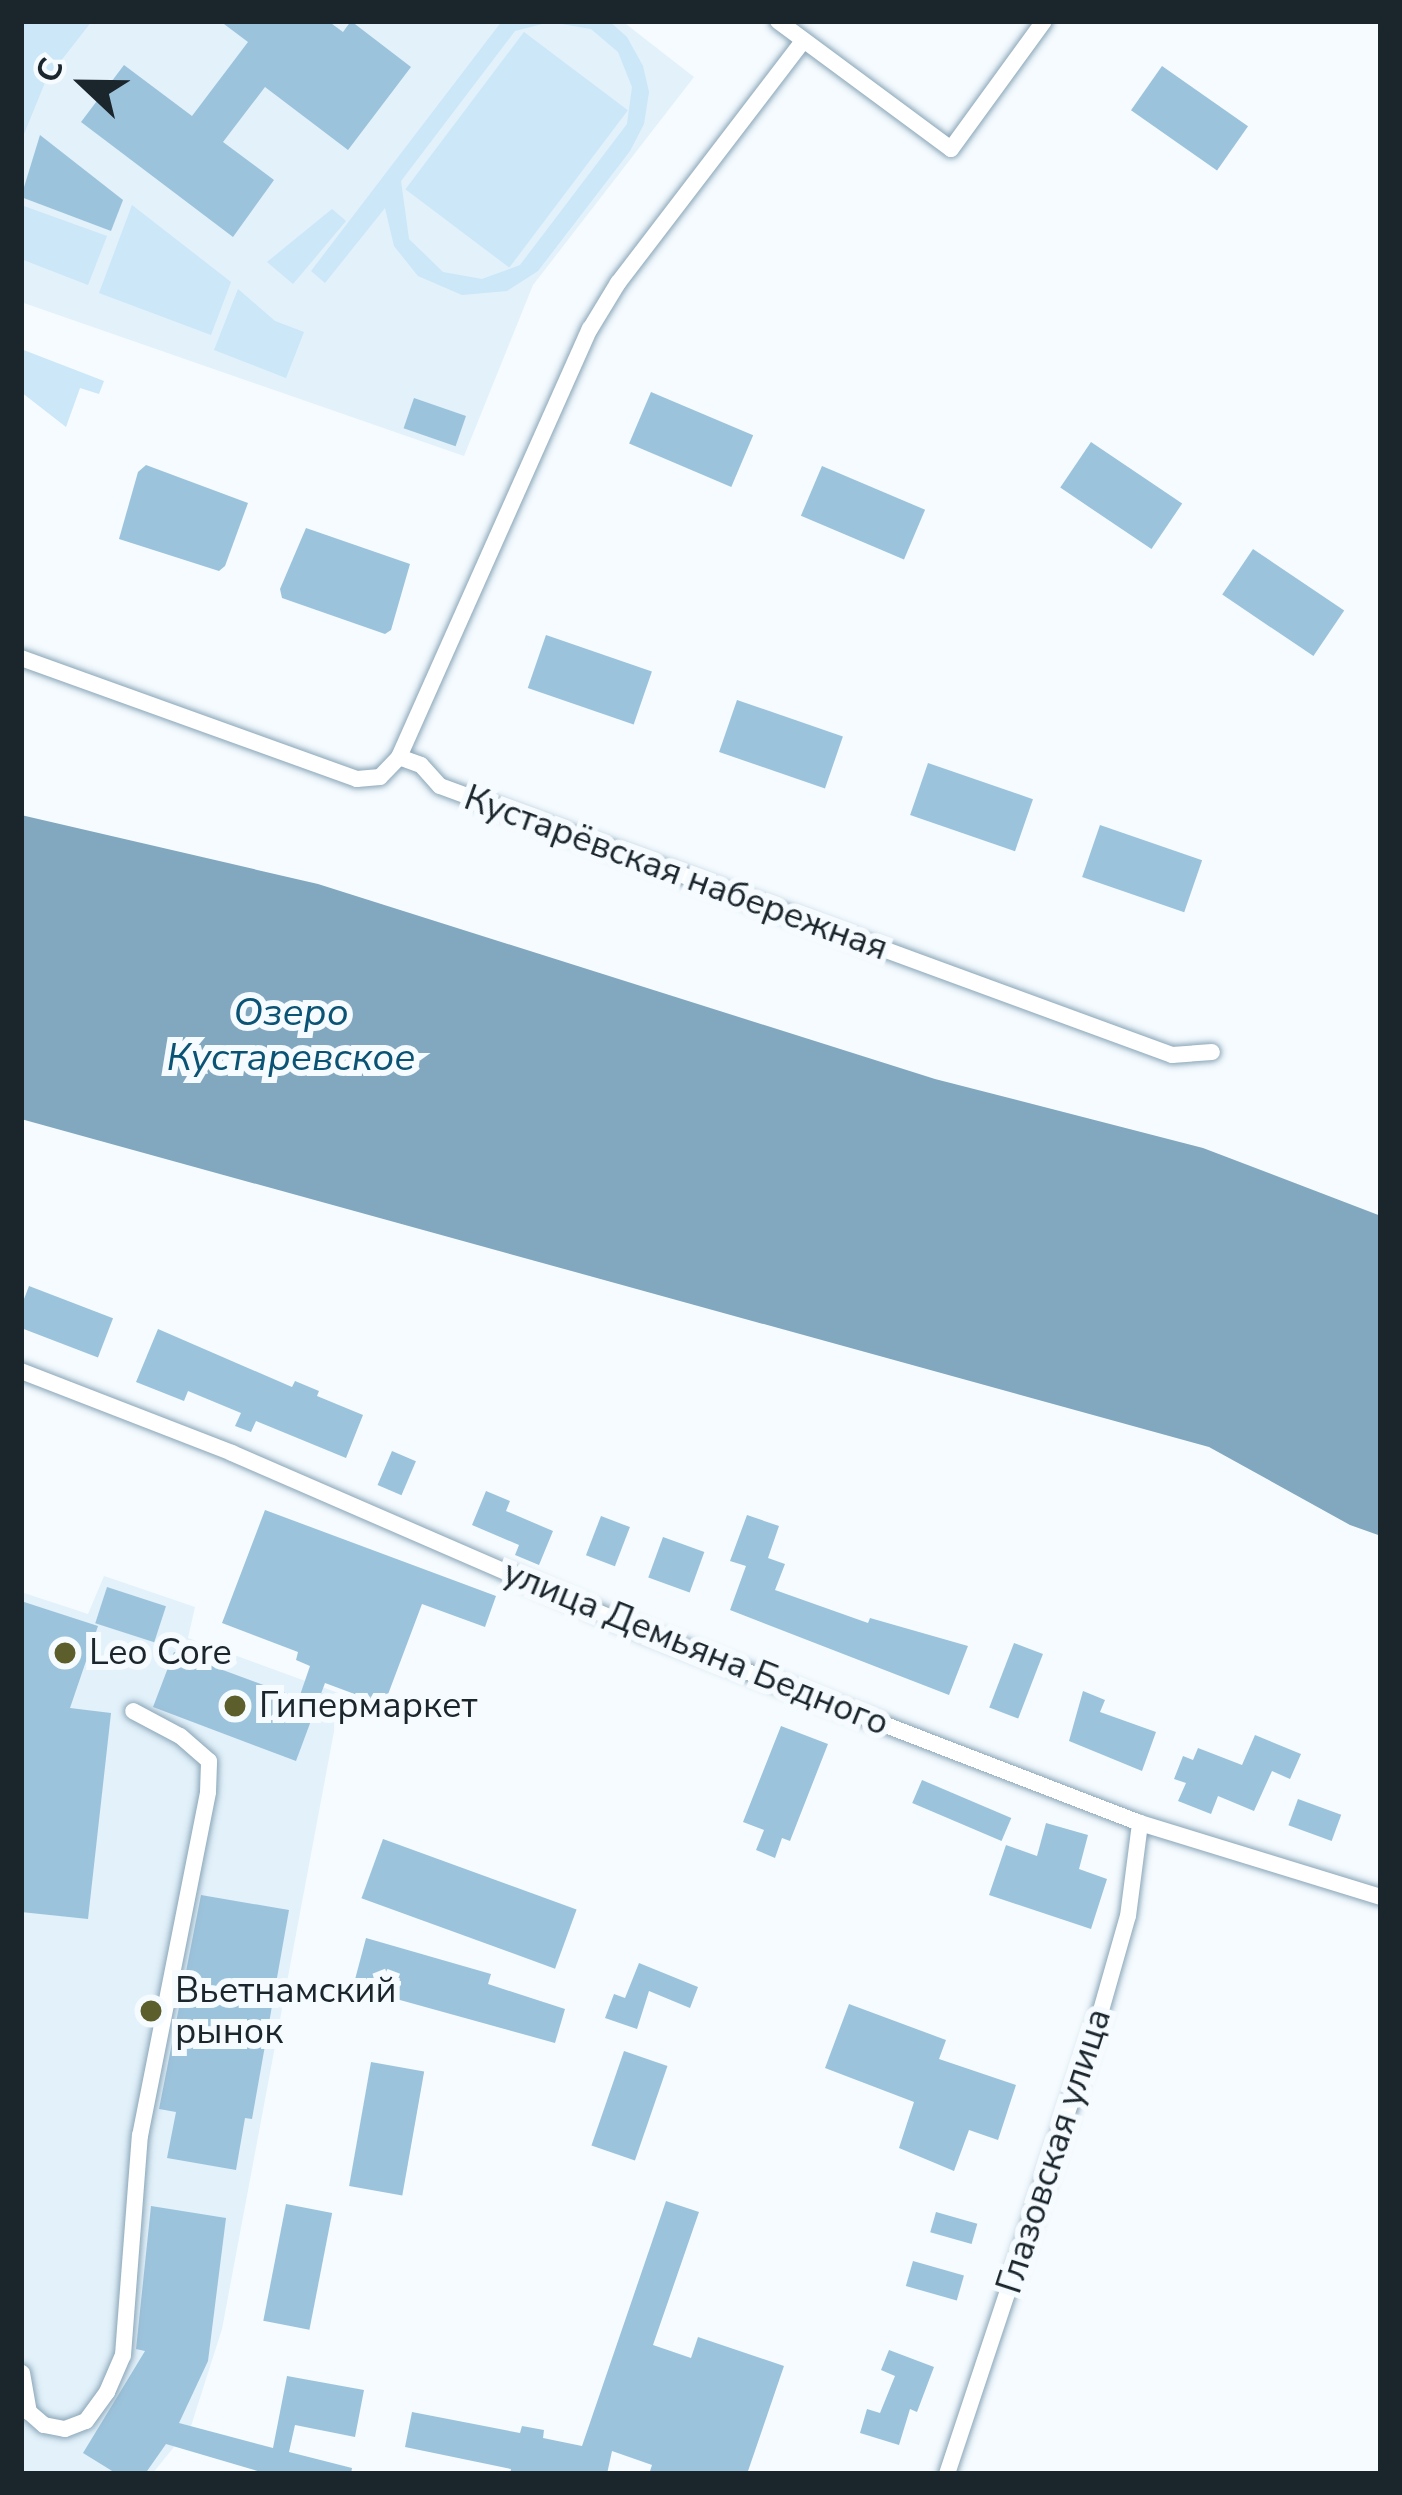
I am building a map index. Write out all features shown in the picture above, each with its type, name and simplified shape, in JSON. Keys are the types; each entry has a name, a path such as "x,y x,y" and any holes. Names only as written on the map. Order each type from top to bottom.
{"street":[{"path":"778,21 951,149 1044,21"},
{"path":"21,658 357,778 380,777 399,757 590,329 618,284 803,40"},
{"name":"Кустарёвская набережная","path":"399,757 421,765 440,787 1172,1055 1212,1052"},
{"name":"улица Демьяна Бедного","path":"21,1371 232,1453 639,1630 1140,1823 1381,1897"},
{"path":"22,2373 29,2412 44,2425 65,2429 86,2421 107,2392 123,2355 140,2136 209,1761 190,1742 134,1712"},
{"name":"Глазовская улица","path":"947,2474 1098,2021 1128,1916 1140,1823"}],"shaded area":[{"path":"21,21 622,21 694,77 533,285 464,456 21,302"},
{"path":"21,21 92,21 46,80 22,139"},
{"path":"502,21 609,21 627,37 643,66 649,92 644,124 630,151 538,271 507,291 462,295 418,276 394,246 385,208 325,283 311,271","holes":["550,22 591,29 618,52 632,87 627,124 520,265 482,279 443,272 409,239 401,181 515,31"]},
{"path":"524,32 628,110 509,268 405,189"},
{"path":"21,205 107,236 88,285 21,259"},
{"path":"132,205 231,282 211,335 99,293"},
{"path":"332,209 346,221 293,284 267,262"},
{"path":"238,289 275,321 304,332 286,378 214,350"},
{"path":"21,349 104,381 99,394 80,388 66,427 21,392"},
{"name":"Вьетнамский рынок","path":"104,1576 195,1607 188,1638 341,1694 222,2329 191,2426 152,2474 21,2474 21,1592 88,1614"}],"water":[{"name":"Озеро Кустаревское","path":"21,815 318,884 935,1079 1203,1148 1381,1216 1381,1536 1350,1525 1209,1447 21,1119"}],"building":[{"path":"220,21 328,21 343,32 351,21 411,67 348,150 265,87 223,142 274,180 233,237 81,122 124,65 192,116 248,42"},
{"path":"1162,66 1248,126 1217,170 1131,110"},
{"path":"40,135 123,200 111,231 21,197"},
{"path":"651,392 753,435 731,487 629,444"},
{"path":"414,398 466,416 456,446 404,428"},
{"path":"1091,442 1182,504 1151,549 1060,488"},
{"path":"146,465 248,503 219,571 119,539 138,472"},
{"path":"822,466 925,510 904,559 801,516"},
{"path":"306,528 410,564 391,630 385,634 282,598 280,589"},
{"path":"1253,549 1344,611 1313,656 1222,595"},
{"path":"546,635 652,671 634,724 528,688"},
{"path":"737,700 843,736 825,788 719,752"},
{"path":"928,763 1033,799 1015,851 910,815"},
{"path":"1100,825 1202,860 1184,912 1082,877"},
{"path":"29,1286 113,1318 98,1357 21,1328 21,1307"},
{"path":"158,1329 292,1387 295,1381 319,1391 317,1396 363,1415 346,1458 256,1421 251,1432 235,1426 241,1413 188,1391 184,1401 136,1382"},
{"path":"392,1451 416,1461 401,1495 378,1485"},
{"path":"486,1491 510,1501 506,1511 553,1531 539,1565 515,1555 519,1545 472,1525"},
{"path":"265,1510 496,1596 485,1627 422,1604 384,1705 325,1683 296,1761 153,1707 174,1652 299,1698 310,1666 296,1660 298,1652 222,1623"},
{"path":"747,1515 779,1526 768,1558 785,1564 775,1590 868,1623 870,1618 968,1646 949,1695 730,1610 746,1566 730,1561"},
{"path":"601,1516 630,1527 615,1566 586,1555"},
{"path":"663,1537 704,1552 690,1592 648,1577"},
{"path":"107,1587 166,1606 154,1642 95,1623"},
{"path":"21,1601 98,1626 70,1708 111,1713 88,1919 21,1912"},
{"path":"1014,1643 1043,1654 1018,1719 989,1707"},
{"path":"1083,1691 1105,1700 1100,1712 1156,1732 1142,1771 1069,1741"},
{"path":"781,1726 828,1744 790,1841 782,1838 775,1858 756,1850 764,1830 743,1822"},
{"path":"1255,1735 1301,1754 1290,1779 1272,1771 1254,1811 1218,1796 1211,1814 1178,1801 1186,1783 1174,1779 1183,1756 1193,1760 1198,1748 1242,1765"},
{"path":"922,1780 1011,1818 1002,1841 912,1803"},
{"path":"1298,1799 1341,1815 1332,1841 1288,1825"},
{"path":"1046,1823 1088,1835 1079,1869 1107,1879 1091,1929 989,1895 1006,1845 1037,1856"},
{"path":"383,1839 577,1909 555,1969 361,1898"},
{"path":"201,1895 289,1910 252,2119 245,2118 236,2170 167,2158 176,2112 159,2109"},
{"path":"366,1938 491,1974 488,1984 565,2009 555,2043 353,1987"},
{"path":"639,1963 698,1987 690,2008 649,1991 637,2029 605,2018 614,1994 625,1998"},
{"path":"849,2004 946,2040 939,2059 1016,2085 998,2140 969,2130 954,2171 899,2148 914,2102 825,2068"},
{"path":"624,2051 667,2066 635,2161 591,2146"},
{"path":"371,2062 424,2071 402,2195 349,2186"},
{"path":"666,2201 699,2212 653,2345 691,2358 698,2337 784,2366 747,2474 649,2474 652,2465 612,2451 607,2474 510,2474 511,2469 405,2447 412,2412 520,2433 522,2426 544,2430 543,2438 582,2446"},
{"path":"286,2204 332,2213 309,2330 263,2321"},
{"path":"151,2206 226,2218 208,2361 179,2423 273,2448 287,2376 364,2390 355,2437 295,2425 289,2452 352,2468 351,2474 268,2474 166,2444 145,2474 117,2474 83,2453 145,2351 136,2349"},
{"path":"936,2212 977,2224 972,2244 930,2232"},
{"path":"913,2261 964,2276 957,2301 906,2286"},
{"path":"889,2350 934,2367 917,2412 910,2409 899,2445 860,2433 867,2409 880,2413 895,2376 881,2370"}],"place":[{"name":"Leo Core","path":"65,1653"},
{"name":"Гипермаркет","path":"235,1706"},
{"name":"Вьетнамский рынок","path":"151,2011"}]}
